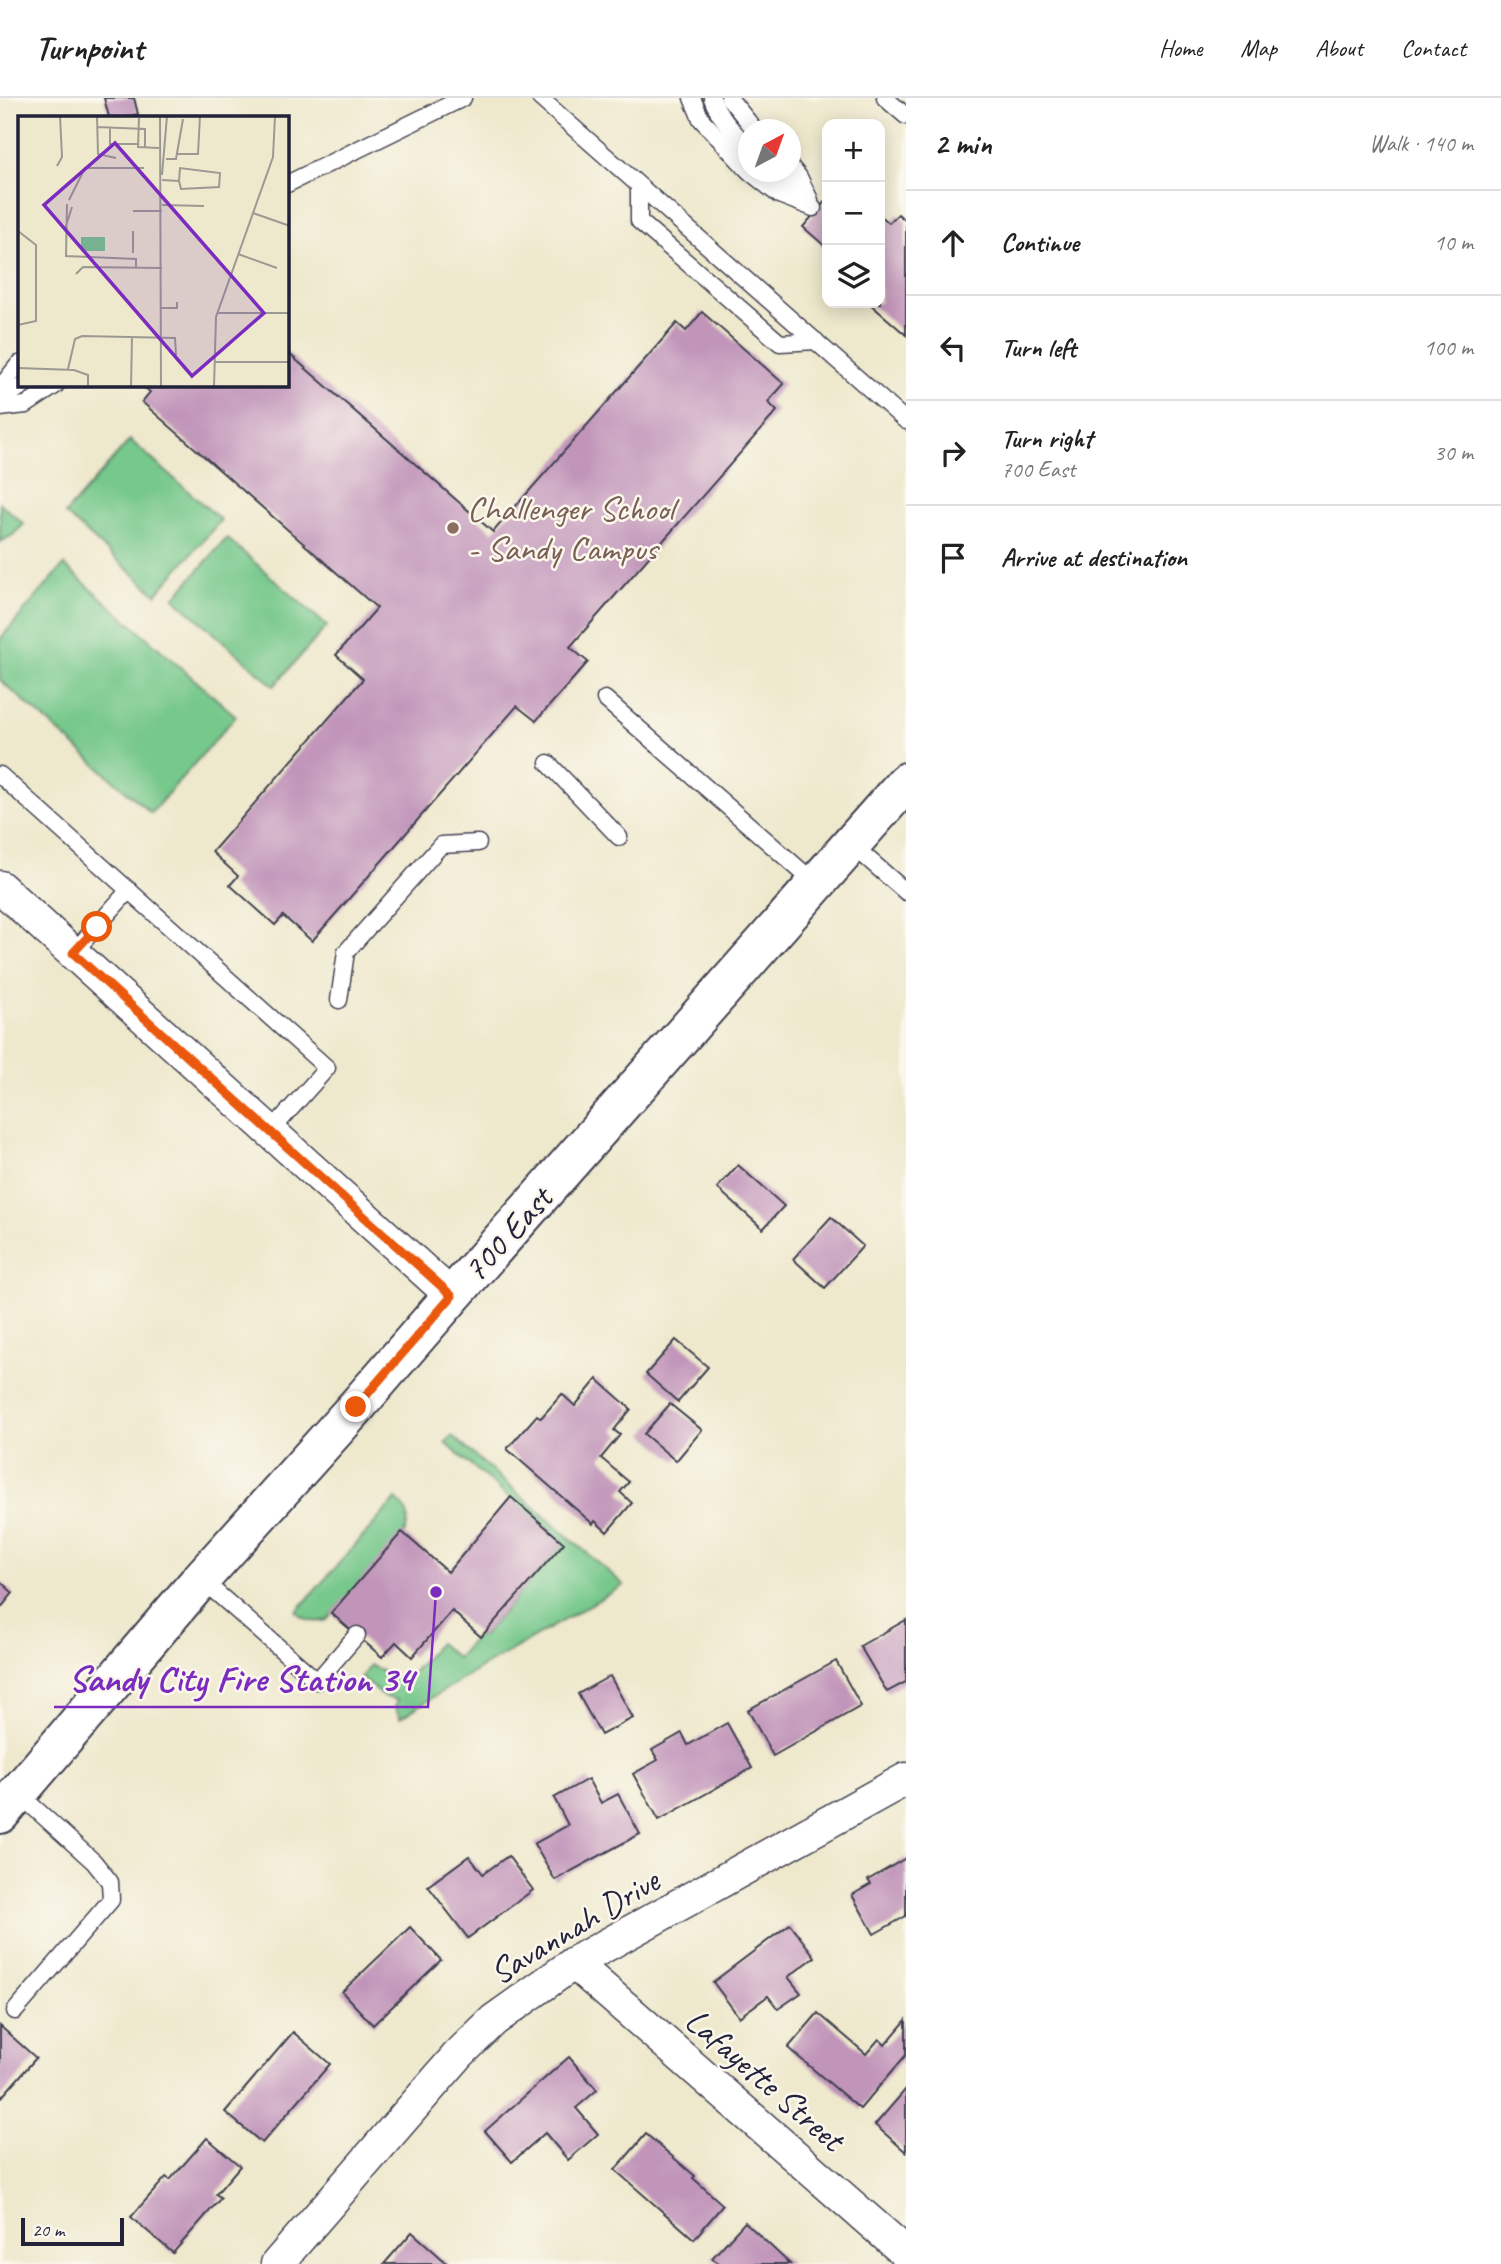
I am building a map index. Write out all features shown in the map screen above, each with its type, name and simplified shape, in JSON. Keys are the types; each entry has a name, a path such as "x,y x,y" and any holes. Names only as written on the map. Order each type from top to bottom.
{"main road":[{"name":"700 East","path":"6,1795 356,1407 906,782"}],"street":[{"path":"0,887 452,1296"},
{"name":"Savannah Drive","path":"277,2264 459,2054 494,2020 573,1963 906,1779"},
{"name":"Lafayette Street","path":"573,1963 906,2253"}],"lane":[{"path":"289,183 463,98"},
{"path":"540,98 906,421"},
{"path":"692,98 701,119 738,159"},
{"path":"712,98 724,121 738,136"},
{"path":"730,98 746,119"},
{"path":"885,98 906,116"},
{"path":"801,181 815,209"},
{"path":"763,182 779,195 815,209"},
{"path":"785,182 815,209"},
{"path":"639,186 639,221 780,343 816,341"},
{"path":"0,388 18,365"},
{"path":"0,400 21,387"},
{"path":"0,408 26,405 53,387"},
{"path":"605,699 817,884"},
{"path":"548,764 620,837"},
{"path":"0,775 327,1068 270,1132"},
{"path":"339,1000 346,952 440,845 478,843"},
{"path":"851,844 906,892"},
{"path":"73,953 129,890"},
{"path":"201,1579 317,1681 357,1635"},
{"path":"6,1795 94,1862 110,1881 111,1900 15,2011"}],"green space":[{"path":"130,440 221,520 156,594 65,514"},
{"path":"0,503 24,524 13,535 0,542"},
{"path":"227,538 327,626 274,686 174,598"},
{"path":"64,565 236,716 151,813 0,680 0,639"},
{"path":"452,1436 624,1585 400,1718 395,1707 397,1700 383,1696 361,1677 370,1665 393,1677 409,1676 439,1643 457,1658 478,1634 482,1637 563,1543 445,1443"},
{"path":"396,1499 407,1515 404,1534 327,1620 310,1620 296,1612"}],"building":[{"path":"104,98 134,98 138,114 109,116"},
{"path":"822,205 822,244 803,227"},
{"path":"898,214 906,221 906,335 875,308 885,308 885,219 889,223"},
{"path":"702,312 784,384 768,402 777,411 570,647 588,662 536,721 517,706 312,941 283,916 275,925 230,885 238,876 212,852 363,679 336,655 377,608 142,402 150,392 144,387 289,387 289,354 493,532 677,323 686,331"},
{"path":"738,1165 784,1206 763,1229 717,1188"},
{"path":"831,1217 863,1246 825,1288 793,1259"},
{"path":"676,1340 708,1367 678,1402 646,1374"},
{"path":"597,1379 631,1409 614,1430 620,1435 601,1458 629,1482 620,1492 632,1503 607,1532 595,1521 593,1524 507,1449 537,1415 541,1418 562,1394 575,1406"},
{"path":"670,1404 702,1430 676,1461 644,1434"},
{"path":"511,1497 564,1543 481,1637 452,1611 412,1657 396,1642 382,1657 331,1613 402,1532 448,1572"},
{"path":"0,1581 13,1593 0,1609"},
{"path":"906,1620 906,1682 887,1692 860,1646"},
{"path":"836,1661 861,1706 773,1756 748,1710"},
{"path":"610,1676 633,1718 601,1735 578,1694"},
{"path":"727,1723 752,1768 659,1820 633,1774 658,1760 652,1750 682,1733 688,1745"},
{"path":"588,1779 601,1803 618,1794 640,1834 555,1880 534,1844 568,1825 554,1798"},
{"path":"469,1856 483,1874 508,1856 533,1890 468,1938 428,1886"},
{"path":"906,1858 906,1916 874,1934 852,1895 871,1884 868,1880"},
{"path":"790,1924 815,1957 788,1977 801,1993 778,2009 768,1996 739,2017 713,1982"},
{"path":"410,1927 441,1960 373,2025 342,1992"},
{"path":"818,2013 866,2054 879,2039 885,2045 906,2020 906,2055 860,2109 788,2048"},
{"path":"0,2026 36,2058 0,2099"},
{"path":"293,2032 330,2064 262,2143 225,2112"},
{"path":"569,2057 597,2090 576,2108 598,2134 568,2160 545,2133 512,2162 485,2131"},
{"path":"906,2089 906,2152 875,2125"},
{"path":"646,2134 695,2176 693,2178 723,2205 694,2239 615,2170"},
{"path":"207,2138 240,2166 216,2194 221,2198 173,2253 131,2217 166,2177 170,2180"},
{"path":"745,2222 790,2264 720,2264 712,2258"},
{"path":"412,2232 448,2264 384,2264"}],"place":[{"name":"Challenger School - Sandy Campus","path":"453,528"},
{"name":"Sandy City Fire Station 34","path":"436,1592"}],"route":[{"path":"97,927 73,953 452,1296 356,1407"}]}
